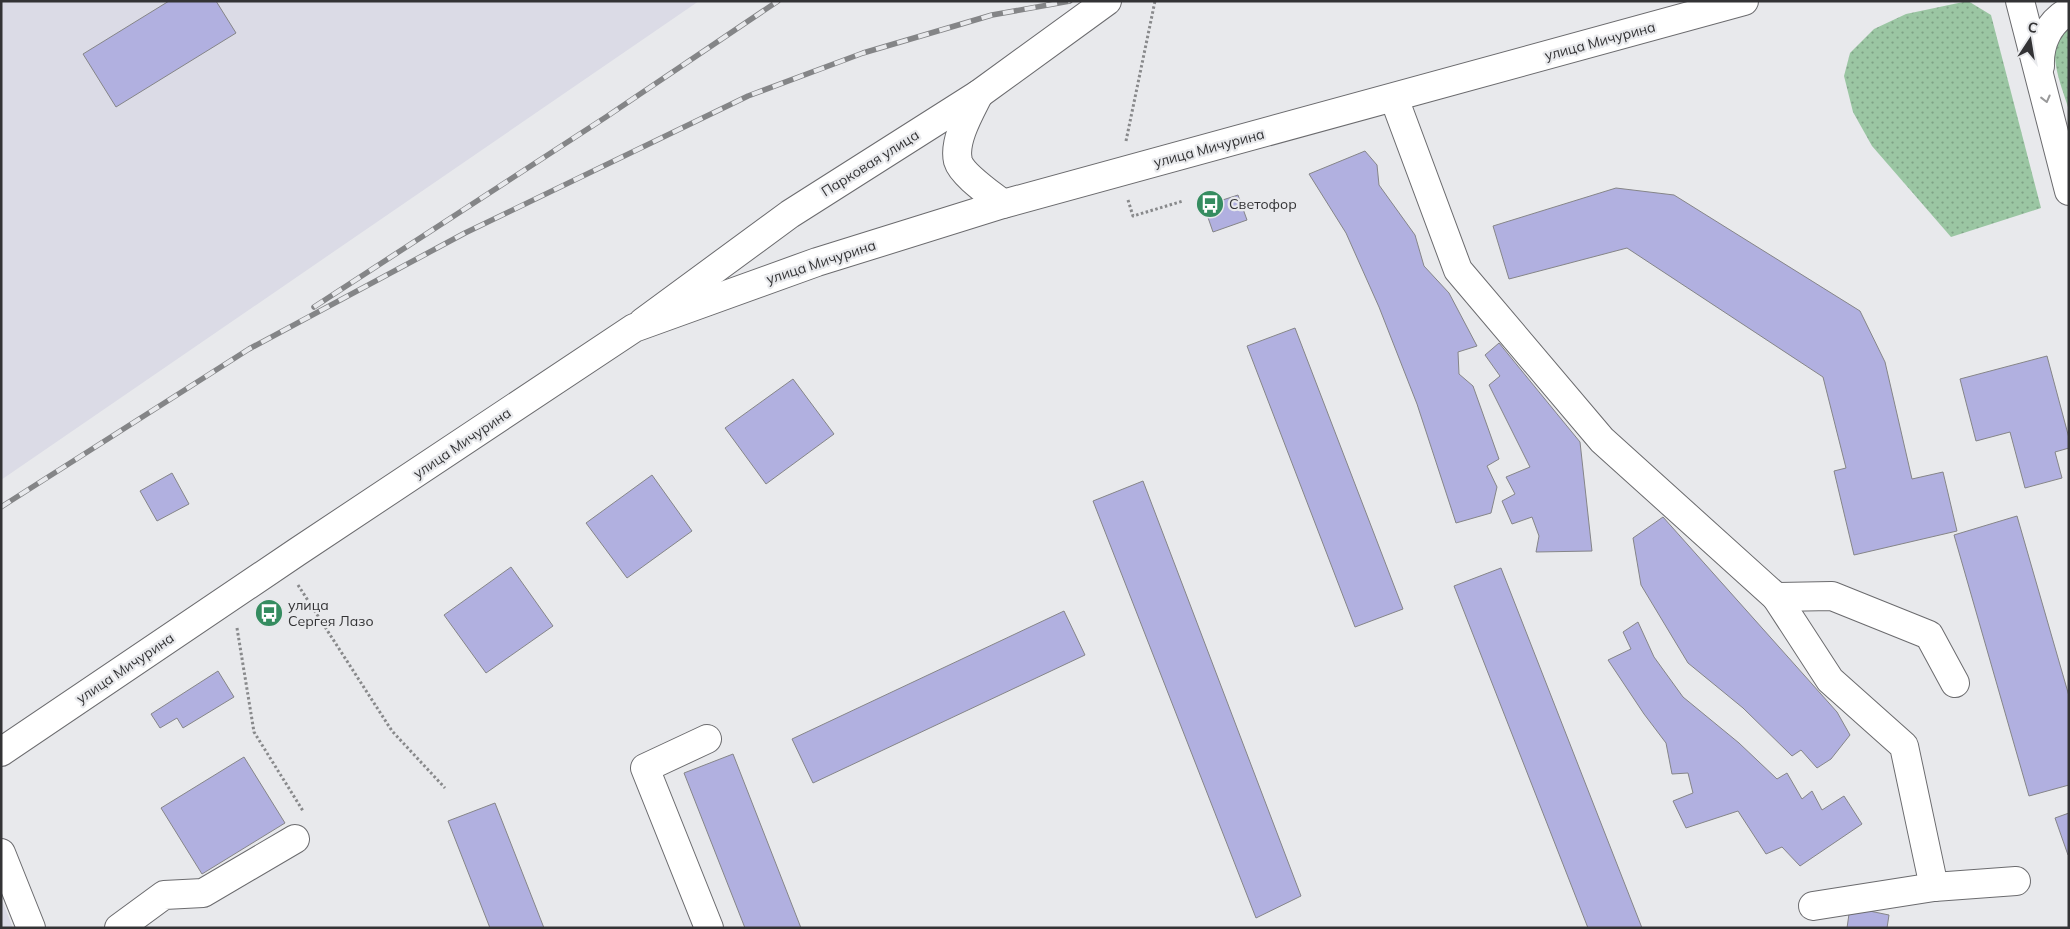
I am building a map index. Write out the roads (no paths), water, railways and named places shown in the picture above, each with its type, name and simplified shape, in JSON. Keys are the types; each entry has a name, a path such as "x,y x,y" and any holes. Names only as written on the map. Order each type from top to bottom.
{"main road":[{"name":"Парковая улица","path":"634,328 790,214 979,94 1107,1"},
{"name":"улица Мичурина","path":"1,752 283,561 634,328 817,262 1003,204 1744,1"},
{"path":"2020,1 2069,191"},
{"path":"2040,73 2039,55 2044,38 2053,23 2069,11"},
{"path":"979,94 959,136 958,161 974,181 1003,204"},
{"path":"1394,98 1458,270 1602,440 1776,597 1830,680 1904,746 1934,887"},
{"path":"1776,597 1832,596 1929,635 1955,683"},
{"path":"707,739 645,768 709,928"},
{"path":"119,928 164,895 203,894 295,839"},
{"path":"1,853 31,928"},
{"path":"1813,906 1934,887 2016,881"}],"railway":[{"path":"314,307 606,117 778,1"},
{"path":"1,507 249,349 465,233 748,96 863,53 992,15 1070,1"}],"place":[{"name":"Светофор","path":"1210,204"},
{"name":"улица Сергея Лазо","path":"269,613"}]}
